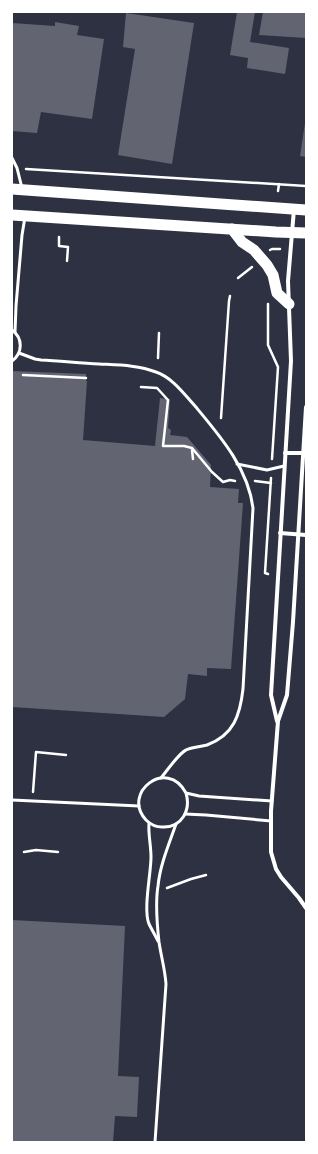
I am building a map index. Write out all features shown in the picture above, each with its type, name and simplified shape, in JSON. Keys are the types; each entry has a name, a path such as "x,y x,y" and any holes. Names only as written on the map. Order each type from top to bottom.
{"highway":[{"path":"17,189 306,210"},
{"path":"12,215 306,233"},
{"path":"232,228 242,242 254,250 267,265 273,275 277,293 289,304"}],"street":[{"path":"278,721 271,695 290,361 288,281 294,209"},
{"path":"306,407 299,534 287,695 278,721 271,821 271,852 276,869 285,883 306,908"},
{"path":"285,453 303,453"},
{"path":"280,533 306,534"}],"lane":[{"path":"12,158 17,168 17,189"},
{"path":"12,362 16,358 21,348 18,337 14,331 25,216"},
{"path":"19,353 41,360 122,365 157,372 181,390 224,441 247,483 254,508 241,707 234,724 226,734 217,740 184,750 162,778"},
{"path":"237,464 262,470 271,470 284,466"},
{"path":"155,1142 166,984 165,970 159,942 156,902 157,888 166,853 176,824 188,808 188,800 186,793 180,784 175,780 162,778 147,784 139,798 141,812 149,823 155,826 162,827 176,824"},
{"path":"186,793 199,796 272,801"},
{"path":"12,800 139,806"},
{"path":"185,814 271,821"},
{"path":"149,823 148,832 151,857 147,905 148,918 149,924 159,942"}],"path":[{"path":"17,168 306,186"},
{"path":"278,191 279,184"},
{"path":"59,237 59,246 68,247 67,261"},
{"path":"238,278 254,266 257,272"},
{"path":"221,418 230,296"},
{"path":"268,303 268,345 278,367 265,573 269,574"},
{"path":"158,358 159,333"},
{"path":"23,375 86,378"},
{"path":"141,387 157,388 168,400 163,446 184,446 192,448 212,472 223,482 230,480 238,482"},
{"path":"192,448 193,459"},
{"path":"253,481 270,483"},
{"path":"27,793 34,793 36,752 66,755"},
{"path":"24,852 36,850 58,852"},
{"path":"164,890 191,879 206,875"}],"building":[{"path":"237,12 255,12 250,42 289,48 285,74 247,68 248,58 230,55"},
{"path":"263,12 306,12 306,38 259,35"},
{"path":"126,13 194,23 172,164 118,155 135,49 123,47"},
{"path":"55,22 79,26 77,35 104,39 92,119 41,112 37,133 12,131 12,23 55,26"},
{"path":"306,123 306,157 300,156"},
{"path":"12,371 86,374 87,381 83,440 155,446 160,398 170,399 168,428 171,430 170,435 187,437 211,465 210,487 239,489 238,503 243,503 231,669 207,668 207,676 188,674 185,699 164,717 12,707"},
{"path":"12,920 125,926 118,1076 139,1077 137,1117 115,1116 113,1142 12,1142"}]}
